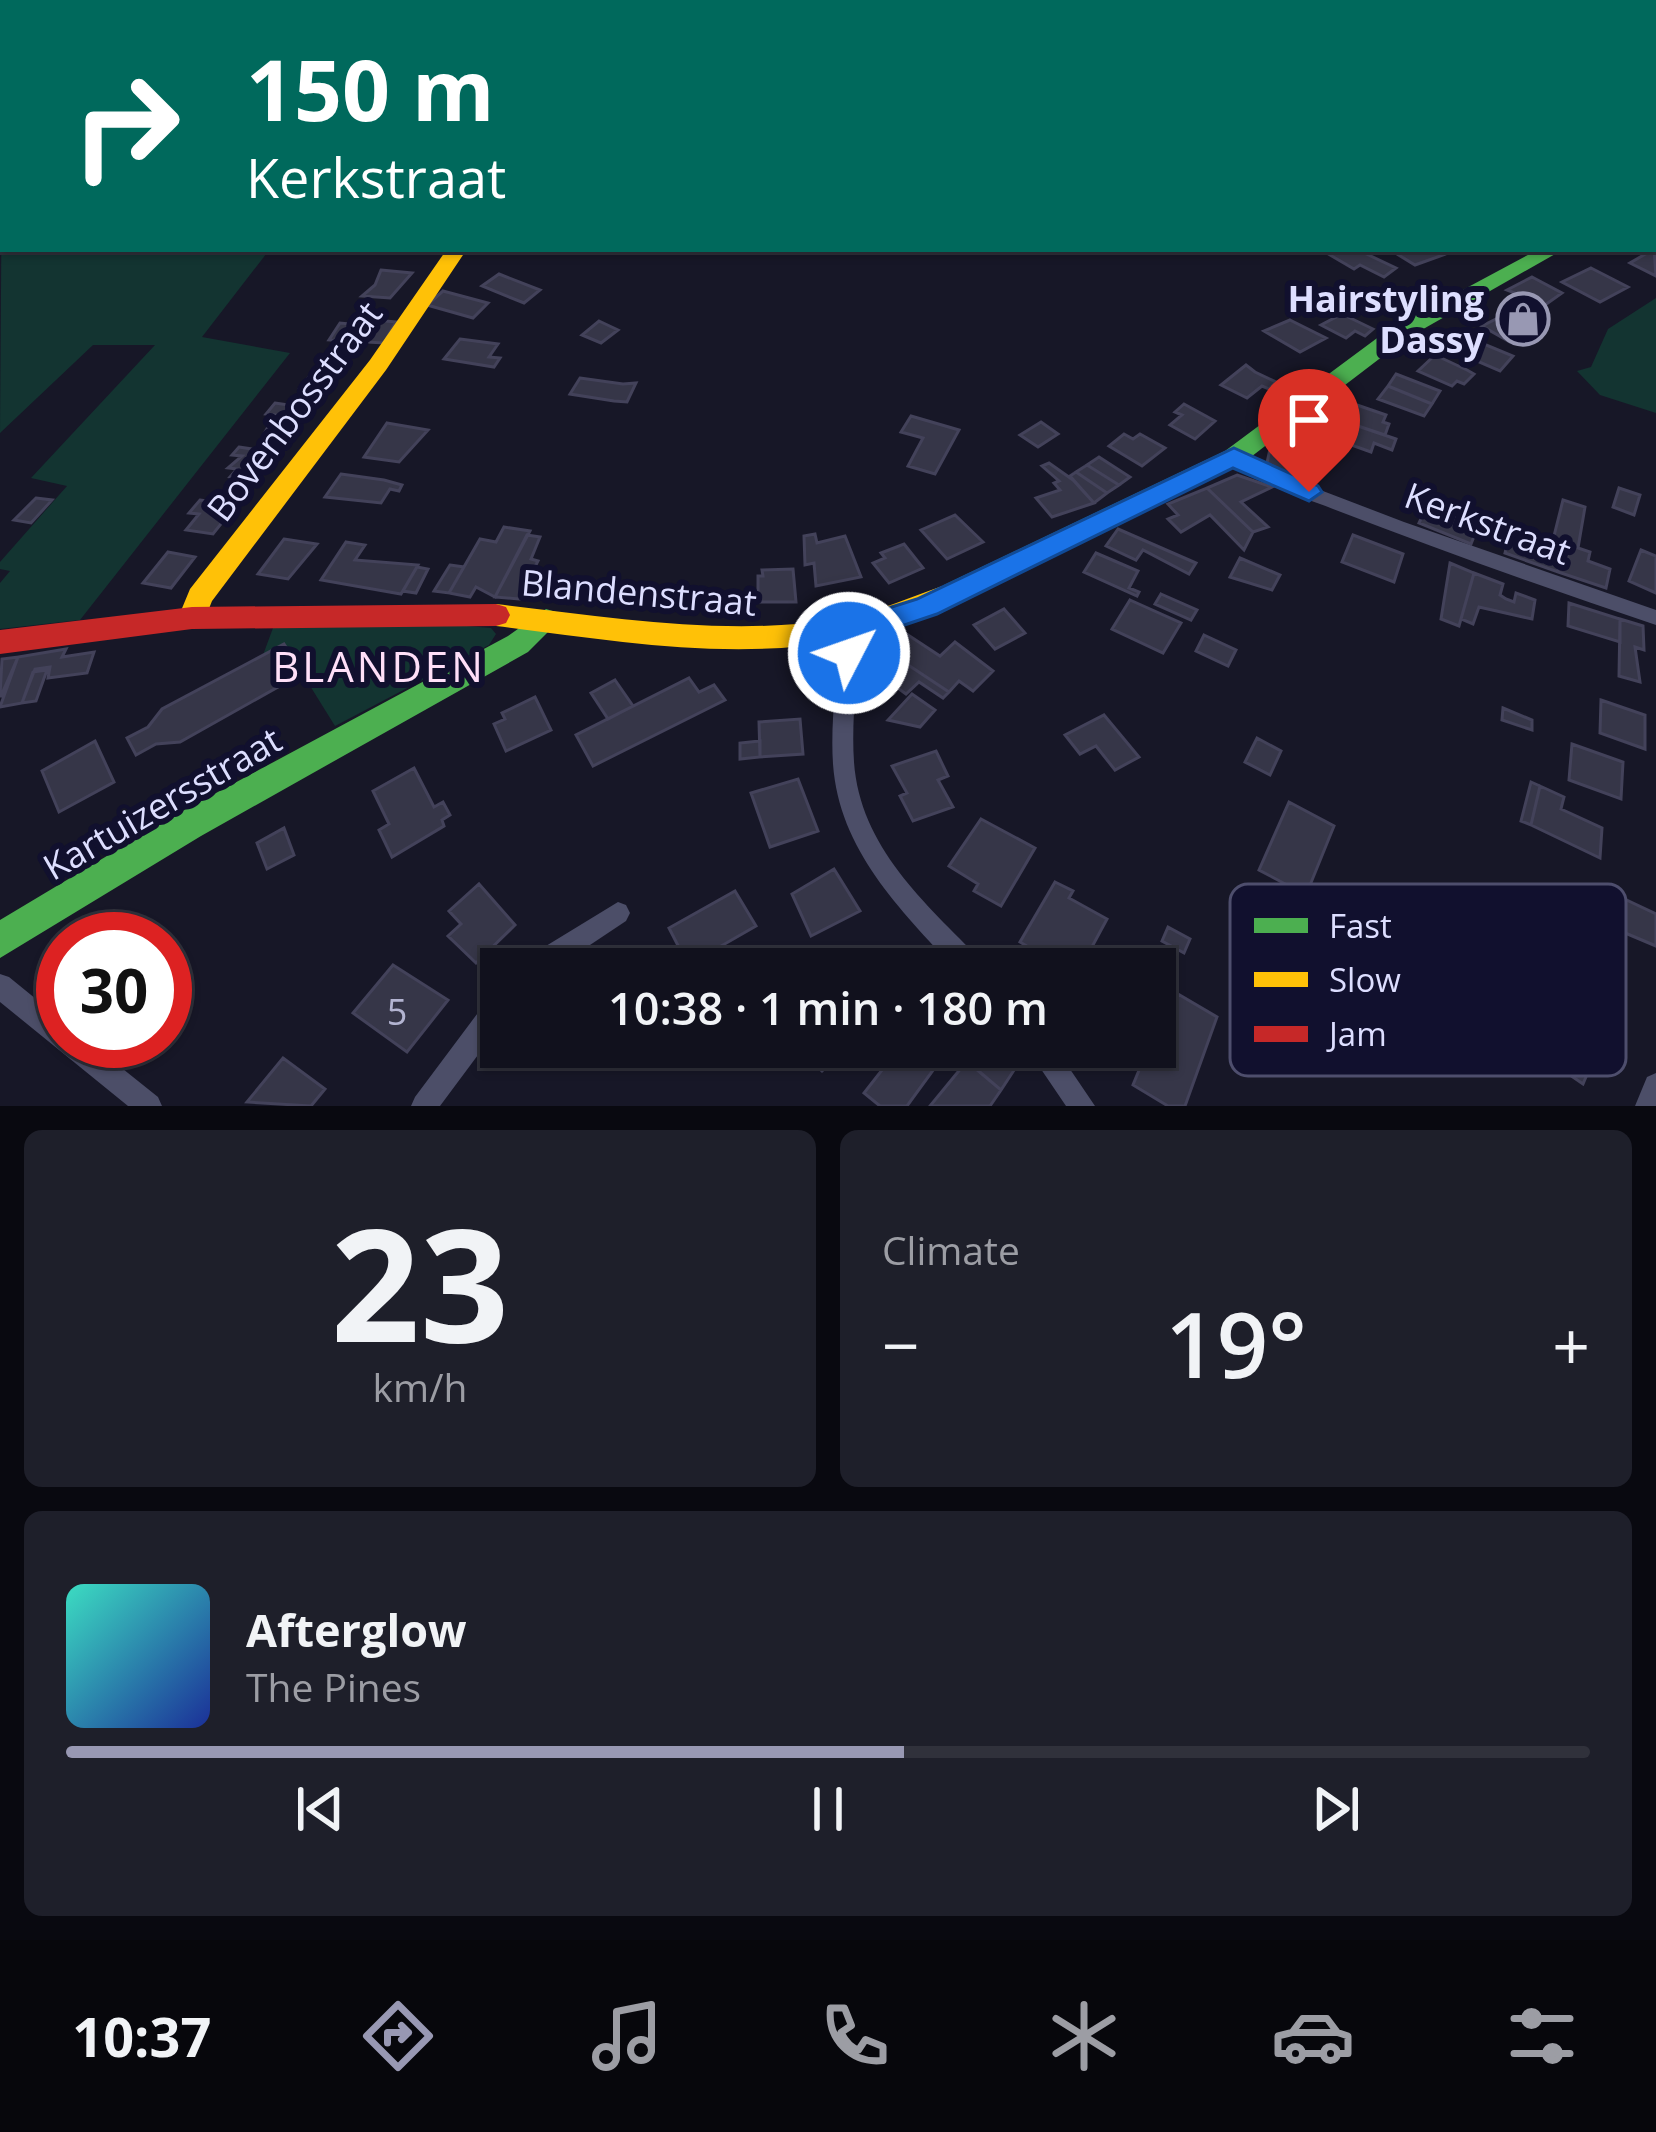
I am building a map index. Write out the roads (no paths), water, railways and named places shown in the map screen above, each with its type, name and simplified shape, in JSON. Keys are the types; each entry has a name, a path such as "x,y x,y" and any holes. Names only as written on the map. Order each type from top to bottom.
{"street":[{"name":"Bovenbosstraat","path":"192,618 200,597 378,365 455,252"},
{"name":"Blandenstraat","path":"0,642 192,618 476,613 728,640 848,632 927,607 1234,457 1381,345 1548,252"},
{"name":"Kerkstraat","path":"1234,457 1257,472 1398,527 1656,618"},
{"name":"Kartuizersstraat","path":"0,940 172,835 518,644 546,620"},
{"path":"848,632 843,765 862,842 888,881 952,948"},
{"path":"564,948 618,913"},
{"path":"0,986 36,1015"},
{"path":"424,1106 480,1031"},
{"path":"102,1068 149,1106"},
{"path":"1054,1068 1082,1106"},
{"path":"1648,1106 1656,1086"}],"place":[{"name":"Hairstyling Dassy","path":"1523,319"}],"district":[{"name":"BLANDEN","path":"379,665"}]}
